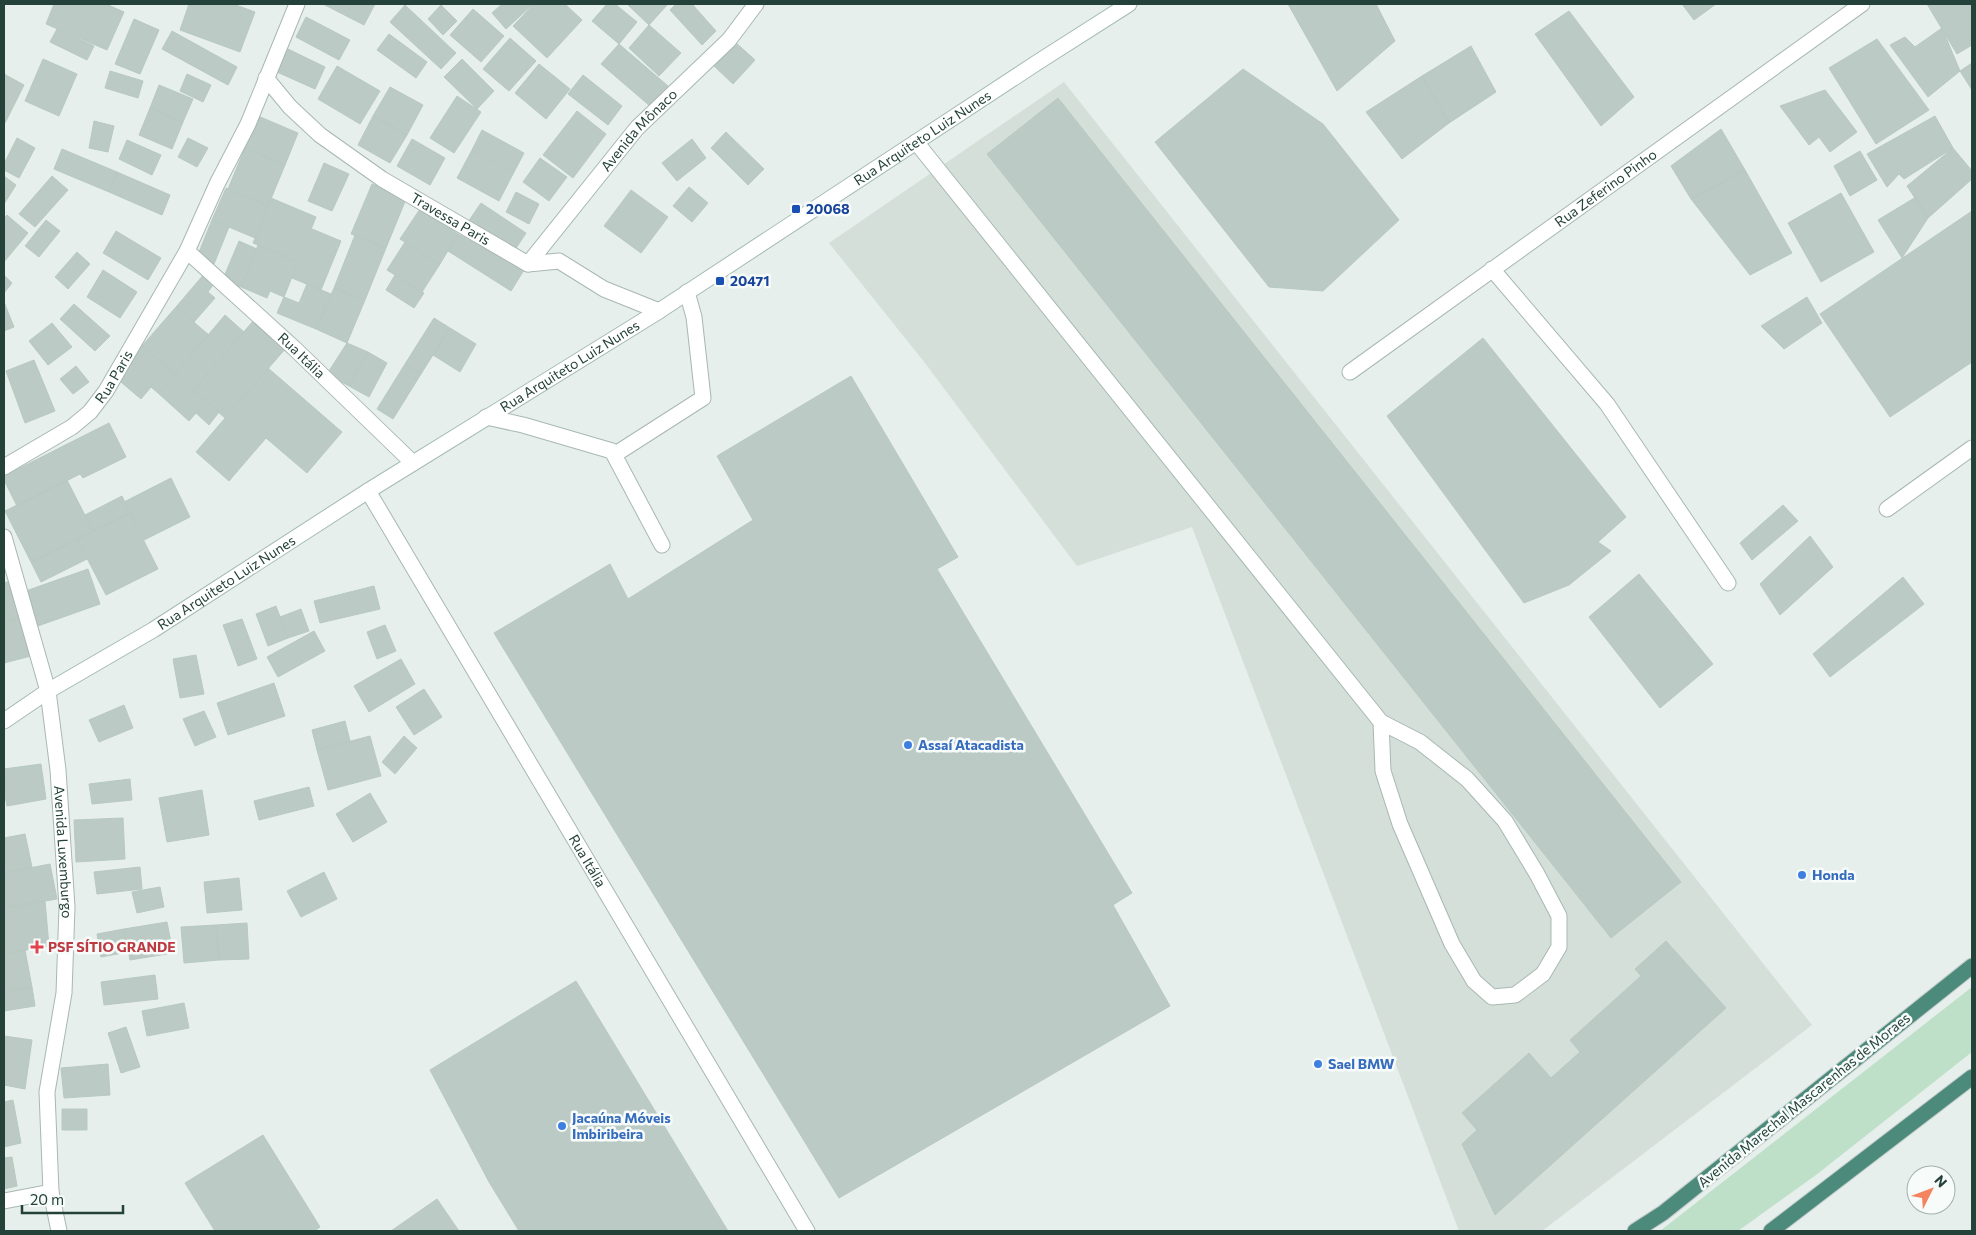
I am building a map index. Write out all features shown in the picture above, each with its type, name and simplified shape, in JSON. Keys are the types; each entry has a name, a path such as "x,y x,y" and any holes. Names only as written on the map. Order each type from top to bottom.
{"highway":[{"name":"Avenida Marechal Mascarenhas de Moraes","path":"1635,1231 1663,1213 1972,966"},
{"path":"1771,1231 1972,1077"}],"street":[{"name":"Rua Paris","path":"4,467 72,427 90,412 106,391 187,251 217,184 248,124 296,4"},
{"name":"Avenida Mônaco","path":"528,264 637,128 729,40 756,4"},
{"name":"Rua Arquiteto Luiz Nunes","path":"4,720 48,691 153,630 368,491 659,311 1129,4"},
{"name":"Rua Zeferino Pinho","path":"1350,372 1862,4"},
{"name":"Travessa Paris","path":"266,78 290,107 320,135 382,179 528,264"},
{"path":"916,142 1381,722 1420,742 1467,779 1505,821 1537,874 1559,916 1559,947 1543,974 1515,995 1492,997 1474,981 1452,944 1400,824 1383,771 1381,722"},
{"name":"Rua Itália","path":"187,251 294,348 413,463"},
{"path":"528,264 558,261 604,289 659,311"},
{"path":"1492,269 1607,404 1728,583"},
{"path":"614,455 703,398 694,317 687,292"},
{"path":"486,417 608,450 614,455 662,545"},
{"path":"1887,509 1972,448"},
{"name":"Rua Itália","path":"368,491 807,1231"},
{"name":"Avenida Luxemburgo","path":"4,537 48,691 58,770 67,907 64,993 47,1092 51,1192 59,1231"},
{"path":"4,1201 51,1192"}],"shaded area":[{"path":"1064,82 1812,1025 1542,1231 1459,1231 1192,527 1077,566 925,363 829,243"}],"green space":[{"path":"1972,987 1972,1052 1816,1175 1738,1231 1660,1231"}],"building":[{"path":"54,4 106,4 124,12 107,50 46,24"},
{"path":"189,4 233,4 255,12 240,52 180,30"},
{"path":"323,4 375,4 364,25"},
{"path":"502,4 533,4 506,29 492,13"},
{"path":"534,4 565,4 582,20 547,58 513,26"},
{"path":"607,4 615,4 637,22 619,44 592,21"},
{"path":"627,4 668,4 649,25"},
{"path":"676,4 692,4 716,31 702,45 670,10"},
{"path":"1288,4 1376,4 1395,41 1337,91"},
{"path":"1682,4 1716,4 1694,20"},
{"path":"1927,4 1972,4 1972,45 1957,54"},
{"path":"405,5 456,53 441,69 390,22"},
{"path":"441,5 457,21 443,35 428,19"},
{"path":"473,9 504,36 481,62 450,35"},
{"path":"1569,11 1634,97 1601,126 1535,34"},
{"path":"306,17 350,40 339,60 296,37"},
{"path":"134,19 159,30 140,74 115,64"},
{"path":"649,25 681,53 659,76 629,48"},
{"path":"1942,28 1960,71 1928,97 1890,45 1905,37 1915,47"},
{"path":"57,29 94,46 87,60 50,42"},
{"path":"172,31 237,67 228,85 162,49"},
{"path":"389,34 427,62 416,78 377,50"},
{"path":"510,38 536,61 509,91 483,69"},
{"path":"1877,39 1929,110 1876,144 1829,68"},
{"path":"735,42 755,60 733,84 713,65"},
{"path":"619,44 668,86 650,106 601,64"},
{"path":"1471,46 1496,92 1449,123 1422,76"},
{"path":"288,49 325,67 315,89 277,72"},
{"path":"43,59 77,74 59,116 25,101"},
{"path":"462,59 494,91 477,109 444,77"},
{"path":"1972,63 1972,90 1960,71"},
{"path":"539,64 570,89 546,119 515,93"},
{"path":"337,66 380,91 360,124 318,99"},
{"path":"1243,69 1323,124 1399,220 1323,291 1269,287 1155,142"},
{"path":"110,71 143,81 138,98 105,88"},
{"path":"4,74 24,85 5,123 4,122"},
{"path":"187,74 211,85 203,102 180,91"},
{"path":"583,75 622,106 608,125 568,94"},
{"path":"1422,76 1449,123 1402,159 1366,112"},
{"path":"159,85 193,99 183,122 150,108"},
{"path":"390,87 423,105 407,135 373,116"},
{"path":"1825,90 1857,132 1830,152 1819,137 1809,145 1780,106"},
{"path":"457,96 481,112 454,153 430,138"},
{"path":"1058,98 1681,882 1611,938 987,154"},
{"path":"150,108 183,122 172,149 139,135"},
{"path":"577,111 606,134 573,178 543,155"},
{"path":"258,116 298,133 285,165 245,148"},
{"path":"373,116 407,135 390,163 358,145"},
{"path":"1935,116 1953,148 1904,179 1899,174 1887,187 1867,154"},
{"path":"94,121 114,126 108,152 89,148"},
{"path":"1721,129 1745,170 1691,199 1671,166"},
{"path":"482,130 524,153 514,172 472,150"},
{"path":"726,132 764,169 748,185 711,148"},
{"path":"17,138 35,148 19,178 4,170 4,164"},
{"path":"188,138 208,148 197,167 178,157"},
{"path":"412,139 445,158 430,185 397,166"},
{"path":"692,139 706,158 677,181 662,163"},
{"path":"127,140 161,155 152,175 119,159"},
{"path":"245,148 285,165 268,206 228,189"},
{"path":"1953,148 1972,171 1972,179 1928,218 1907,186"},
{"path":"62,149 117,172 109,192 54,169"},
{"path":"472,150 514,172 499,201 457,178"},
{"path":"1860,151 1877,180 1850,196 1834,166"},
{"path":"540,158 567,177 549,201 523,182"},
{"path":"324,163 349,174 332,211 308,201"},
{"path":"1745,170 1792,253 1750,275 1691,199"},
{"path":"117,172 170,195 162,215 109,192"},
{"path":"4,176 16,185 4,204"},
{"path":"52,176 68,190 35,227 19,214"},
{"path":"372,184 406,199 386,248 351,234"},
{"path":"689,187 708,203 692,222 673,206"},
{"path":"226,188 268,206 255,238 212,220"},
{"path":"631,190 668,217 641,253 604,226"},
{"path":"516,192 539,204 529,224 506,212"},
{"path":"1841,193 1874,252 1821,282 1788,223"},
{"path":"1916,197 1928,218 1902,258 1878,220"},
{"path":"271,198 316,217 298,262 253,243"},
{"path":"481,203 526,233 513,253 468,222"},
{"path":"420,209 458,234 440,264 400,239"},
{"path":"1972,211 1972,362 1890,417 1820,314"},
{"path":"7,215 28,233 4,262 4,219"},
{"path":"46,220 60,231 39,257 25,246"},
{"path":"212,220 229,227 214,264 197,257"},
{"path":"312,229 341,241 321,290 292,278"},
{"path":"116,231 161,258 148,280 103,253"},
{"path":"458,234 524,270 511,291 448,251"},
{"path":"355,235 386,248 365,300 334,288"},
{"path":"239,241 257,249 241,287 223,279"},
{"path":"405,242 440,264 422,292 387,270"},
{"path":"258,245 298,262 284,297 270,291 267,298 241,287"},
{"path":"77,252 90,264 68,289 55,277"},
{"path":"103,270 137,292 120,318 87,297"},
{"path":"205,273 215,282 208,292 215,298 194,322 176,307"},
{"path":"4,275 12,283 4,293"},
{"path":"395,275 424,293 414,308 386,290"},
{"path":"307,284 331,294 316,329 277,313 284,297 299,303"},
{"path":"334,288 365,300 347,343 316,329"},
{"path":"1807,297 1822,323 1784,349 1761,326"},
{"path":"4,302 14,327 4,331"},
{"path":"74,304 110,336 95,351 60,319"},
{"path":"176,307 209,335 175,374 142,346"},
{"path":"225,315 244,332 193,390 175,374"},
{"path":"434,318 450,328 421,374 405,364"},
{"path":"254,320 287,347 225,418 193,390"},
{"path":"52,323 72,347 48,365 29,341"},
{"path":"450,328 476,344 460,372 433,355"},
{"path":"1483,338 1626,517 1598,542 1611,551 1569,585 1524,603 1387,416"},
{"path":"347,343 368,352 349,386 327,374"},
{"path":"142,346 175,374 158,393 151,387 141,399 115,377"},
{"path":"368,352 387,363 369,397 349,386"},
{"path":"34,360 55,411 25,423 6,371"},
{"path":"405,364 421,374 393,419 377,409"},
{"path":"76,366 89,382 73,394 60,379"},
{"path":"268,368 342,432 307,473 266,438 229,481 196,452"},
{"path":"175,374 219,412 209,425 196,413 189,421 158,393"},
{"path":"851,376 958,557 937,569 1132,893 1113,905 1170,1006 839,1198 494,633 610,564 628,599 753,520 717,456"},
{"path":"109,423 126,457 83,478 80,474 17,506 4,480 4,476"},
{"path":"171,478 190,517 144,540 124,502"},
{"path":"67,480 93,531 31,562 5,511"},
{"path":"122,496 130,513 93,531 85,515"},
{"path":"1783,505 1798,521 1752,560 1740,543"},
{"path":"130,513 158,569 106,595 77,539"},
{"path":"1810,536 1833,567 1780,615 1760,584"},
{"path":"77,539 87,559 41,582 31,562"},
{"path":"88,569 100,604 35,627 23,592"},
{"path":"1639,574 1713,664 1660,708 1589,617"},
{"path":"1903,577 1924,604 1830,677 1813,654"},
{"path":"14,580 20,618 4,622 4,583"},
{"path":"374,586 380,609 320,623 314,601"},
{"path":"276,606 288,638 268,646 256,614"},
{"path":"301,609 309,631 288,638 280,617"},
{"path":"20,618 31,656 4,663 4,622"},
{"path":"242,619 257,659 238,666 223,625"},
{"path":"385,625 396,651 377,659 367,632"},
{"path":"314,631 325,651 278,677 267,657"},
{"path":"196,655 204,694 180,698 173,659"},
{"path":"401,659 415,684 369,712 354,686"},
{"path":"274,683 285,716 228,735 217,703"},
{"path":"424,689 442,717 414,735 396,707"},
{"path":"124,705 133,728 99,742 89,720"},
{"path":"204,711 216,737 195,746 183,719"},
{"path":"345,721 350,741 317,750 312,730"},
{"path":"370,736 381,776 328,790 317,750"},
{"path":"404,736 417,748 395,774 382,762"},
{"path":"41,764 46,799 7,806 4,790 4,769"},
{"path":"130,779 132,800 92,804 89,784"},
{"path":"309,787 314,806 259,820 254,801"},
{"path":"202,790 209,835 167,842 159,798"},
{"path":"370,793 387,822 353,842 336,814"},
{"path":"123,818 125,859 76,862 74,820"},
{"path":"25,834 32,867 4,873 4,838"},
{"path":"50,864 57,899 4,908 4,873"},
{"path":"140,867 142,889 97,894 94,872"},
{"path":"324,872 337,899 301,917 287,891"},
{"path":"239,878 242,910 207,913 204,882"},
{"path":"160,887 164,907 137,913 132,892"},
{"path":"45,901 49,946 4,954 4,908"},
{"path":"167,922 173,953 130,960 124,929"},
{"path":"247,923 249,959 219,960 216,925"},
{"path":"216,925 219,960 184,963 181,927"},
{"path":"124,929 128,952 101,957 97,934"},
{"path":"1666,941 1726,1008 1495,1215 1462,1144 1477,1130 1462,1113 1529,1053 1551,1078 1580,1052 1570,1040 1641,976 1635,969"},
{"path":"25,950 32,987 4,992 4,954"},
{"path":"155,975 158,999 104,1005 101,982"},
{"name":"Jacaúna Móveis Imbiribeira","path":"576,981 728,1231 519,1231 489,1182 430,1070"},
{"path":"32,987 35,1006 4,1011 4,992"},
{"path":"184,1003 189,1028 147,1036 142,1011"},
{"path":"126,1027 140,1067 121,1073 108,1033"},
{"path":"4,1036 32,1040 25,1089 4,1085"},
{"path":"108,1064 110,1095 64,1098 61,1068"},
{"path":"13,1100 21,1143 4,1147 4,1102"},
{"path":"62,1109 87,1109 87,1130 62,1130"},
{"path":"263,1135 320,1227 314,1231 215,1231 185,1183"},
{"path":"12,1157 17,1186 4,1189 4,1158"},
{"path":"437,1199 459,1231 391,1231"}],"place":[{"name":"20068","path":"796,209"},
{"name":"20471","path":"720,281"},
{"name":"Assaí Atacadista","path":"908,745"},
{"name":"Honda","path":"1802,875"},
{"name":"PSF SÍTIO GRANDE","path":"37,947"},
{"name":"Sael BMW","path":"1318,1064"},
{"name":"Jacaúna Móveis Imbiribeira","path":"562,1126"}]}
